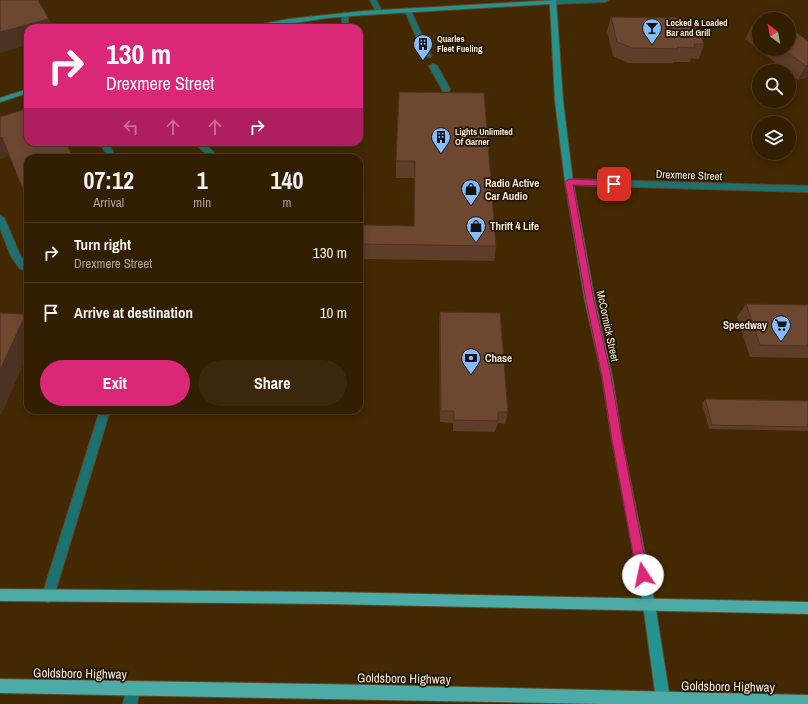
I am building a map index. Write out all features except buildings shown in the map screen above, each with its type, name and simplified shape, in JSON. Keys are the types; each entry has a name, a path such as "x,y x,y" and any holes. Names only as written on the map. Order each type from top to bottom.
{"main road":[{"path":"0,595 338,599 808,608"},
{"name":"Goldsboro Highway","path":"0,686 808,702"}],"street":[{"path":"373,0 379,12"},
{"path":"272,24 345,14 553,1 605,0"},
{"name":"McCormick Street","path":"553,1 559,101 569,182 590,301 607,376 617,440 648,604 663,699"},
{"path":"408,11 428,56"},
{"path":"345,14 345,24"},
{"path":"433,66 446,89"},
{"path":"0,100 24,92"},
{"path":"202,146 211,154"},
{"name":"Drexmere Street","path":"569,182 808,189"},
{"path":"0,218 16,256 22,267 24,267"},
{"path":"48,596 104,414"},
{"path":"130,704 133,688"}],"place":[{"name":"Locked & Loaded Bar and Grill","path":"652,45"},
{"name":"Quarles Fleet Fueling","path":"423,61"},
{"name":"Lights Unlimited Of Garner","path":"441,154"},
{"name":"Radio Active Car Audio","path":"471,206"},
{"name":"Thrift 4 Life","path":"476,243"},
{"name":"Speedway","path":"781,342"},
{"name":"Chase","path":"471,375"}],"route":[{"path":"614,184 569,182 590,301 607,376 617,440 643,575"}]}
